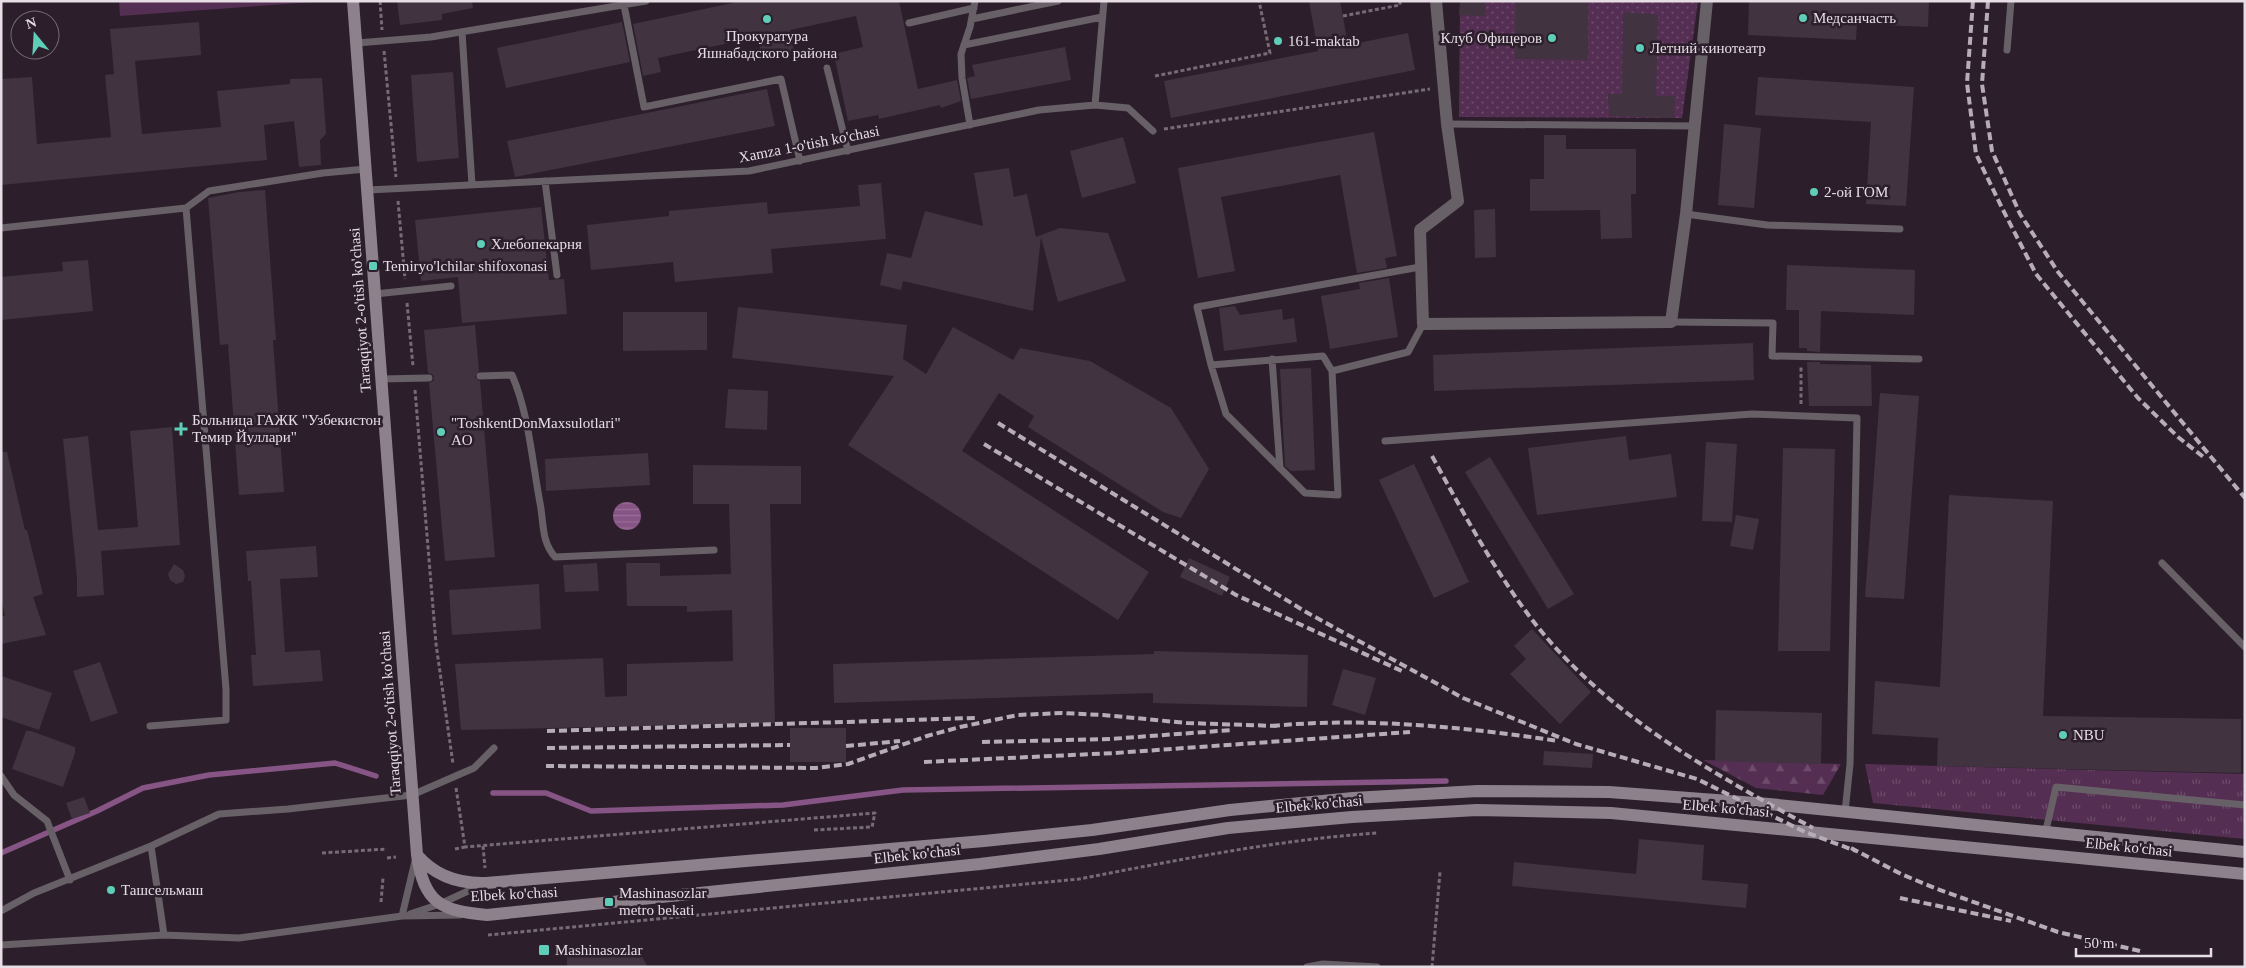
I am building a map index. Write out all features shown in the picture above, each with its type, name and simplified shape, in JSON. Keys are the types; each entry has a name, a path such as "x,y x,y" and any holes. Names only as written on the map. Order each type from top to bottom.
{"main road":[{"name":"Taraqqiyot 2-o'tish ko'chasi","path":"353,1 417,855"},
{"name":"Elbek ko'chasi","path":"417,855 429,868 447,877 466,882 486,882 984,841 1092,830 1230,810 1353,798 1478,791 1609,792 2046,830 2245,852"},
{"name":"Elbek ko'chasi","path":"417,855 420,875 425,889 440,904 459,912 488,915 980,864 1099,850 1228,828 1352,817 1477,810 1610,813 2245,874"}],"street":[{"path":"1436,1 1447,124 1458,202 1420,230 1423,324 1671,322 1686,214 1708,1"}],"lane":[{"path":"356,43 462,32 646,1"},
{"path":"972,18 1058,1"},
{"path":"1095,105 1104,1"},
{"path":"2007,50 2011,1"},
{"path":"624,5 644,107 781,79 800,161"},
{"path":"909,23 974,5 961,54 962,78 970,125"},
{"path":"964,45 1102,17"},
{"path":"462,32 472,185"},
{"path":"827,68 848,151"},
{"name":"Xamza 1-o'tish ko'chasi","path":"368,190 749,171 1040,110 1095,105 1128,108 1153,131"},
{"path":"1447,124 1696,126"},
{"path":"1,228 186,208 209,191 323,173 366,169"},
{"path":"545,181 557,275"},
{"path":"150,726 226,720 226,689 186,208"},
{"path":"1686,214 1767,226 1900,228"},
{"path":"1211,366 1272,359 1323,356 1332,372 1338,495 1305,493 1226,414 1211,366 1197,306 1420,267"},
{"path":"375,294 451,286"},
{"path":"1671,322 1773,323 1772,356 1919,359"},
{"path":"1332,372 1408,352 1423,324"},
{"path":"1272,359 1280,468"},
{"path":"480,376 512,375 520,395 542,513 546,546 555,557 714,550"},
{"path":"382,379 428,378"},
{"path":"1385,441 1752,414 1857,418 1850,764 1845,812"},
{"path":"2162,563 2245,647"},
{"path":"1,911 34,894 151,846 219,814 288,809 412,795 474,768 494,748"},
{"path":"1,776 14,795 47,821 70,880"},
{"path":"2046,830 2056,787 2245,805"},
{"path":"151,846 164,935"},
{"path":"402,916 417,855"},
{"path":"402,916 440,904 486,882"},
{"path":"1,945 164,935 239,938 402,916 488,915"},
{"path":"1307,967 1323,964 1377,967"}],"path":[{"path":"380,1 434,626 465,847"},
{"path":"1155,76 1270,53 1259,1"},
{"path":"1343,16 1400,4 1400,1"},
{"path":"1153,131 1445,87"},
{"path":"1799,415 1802,398 1801,357"},
{"path":"455,849 875,813 872,827 814,830"},
{"path":"488,935 1079,879 1160,863 1319,837 1378,833"},
{"path":"483,846 485,868"},
{"path":"322,853 387,849"},
{"path":"387,858 396,857"},
{"path":"1432,967 1440,872"},
{"path":"381,902 383,878"}],"green space":[{"path":"119,1 314,1 314,2 120,16"},
{"path":"1460,1 1698,1 1682,118 1459,117"},
{"path":"1703,760 1841,764 1823,795 1756,788"},
{"path":"1865,764 2245,774 2245,839 1873,803"}],"shaded area":[{"path":"627,502 637,506 641,516 637,526 627,530 617,526 613,516 617,506"}],"building":[{"path":"397,1 472,1 473,8 442,14 442,20 400,25"},
{"path":"742,1 899,1 918,89 957,80 961,101 941,108 940,105 879,119 878,115 848,121 834,54 863,47 856,16 790,30 794,51 762,58 758,37 658,58 661,72 643,76 633,24"},
{"path":"1309,1 1340,1 1348,45 1408,33 1415,70 1171,118 1164,81 1318,51"},
{"path":"1460,1 1485,1 1485,16 1459,15"},
{"name":"Клуб Офицеров","path":"1516,1 1588,1 1588,60 1515,59"},
{"name":"Медсанчасть","path":"1749,1 1929,1 1928,27 1857,24 1856,40 1748,35"},
{"path":"1623,12 1658,15 1656,96 1675,96 1674,118 1609,116 1608,94 1622,94"},
{"path":"199,22 201,55 135,61 142,134 221,127 217,91 290,84 290,79 322,78 326,134 320,140 321,165 299,167 294,121 264,125 267,160 1,185 1,79 32,77 37,144 111,137 105,75 114,74 110,29"},
{"path":"622,22 630,62 506,88 497,48"},
{"path":"1065,47 1071,80 971,99 967,78 975,76 972,65"},
{"path":"453,72 459,158 417,162 411,75"},
{"path":"1758,77 1914,87 1906,206 1866,204 1871,122 1755,115"},
{"path":"767,89 775,126 515,177 507,141"},
{"path":"1724,124 1761,128 1754,208 1718,205"},
{"path":"1374,132 1397,256 1385,258 1387,268 1357,273 1340,175 1221,197 1235,271 1198,278 1178,168"},
{"path":"1544,135 1566,135 1566,149 1636,149 1636,194 1631,194 1632,238 1601,239 1600,210 1530,211 1530,179 1544,179"},
{"path":"1123,137 1136,183 1082,198 1070,151"},
{"path":"1009,168 1014,197 1027,194 1036,237 1060,228 1108,233 1126,281 1058,302 1041,237 1033,311 903,281 901,290 880,285 887,253 911,258 925,211 983,226 974,173"},
{"path":"881,183 886,239 771,249 773,273 675,282 673,262 591,270 587,225 669,216 669,211 767,202 768,214 860,206 858,185"},
{"path":"265,190 276,340 273,340 284,492 239,495 228,344 220,345 208,198 239,192"},
{"name":"Хлебопекарня","path":"541,207 549,280 564,279 567,314 462,323 458,277 421,281 415,220"},
{"path":"1495,209 1496,257 1475,258 1474,210"},
{"path":"88,260 93,311 1,320 1,277 63,271 62,262"},
{"path":"1787,265 1915,270 1914,315 1821,311 1820,352 1799,348 1799,310 1786,310"},
{"path":"1389,278 1398,337 1330,349 1321,296 1360,289 1359,283"},
{"path":"1235,306 1240,315 1282,309 1283,320 1294,318 1297,342 1224,351 1219,308"},
{"path":"738,307 907,325 903,359 926,374 953,327 1013,360 1020,348 1090,361 1171,408 1209,469 1181,518 1163,512 1028,427 1034,416 999,393 962,451 1149,572 1118,620 848,445 894,376 732,358"},
{"path":"623,312 707,312 707,350 623,351"},
{"path":"475,325 479,371 475,377 480,381 495,557 445,561 429,383 433,381 434,377 428,373 424,330"},
{"path":"1753,343 1754,380 1434,391 1433,355"},
{"path":"1807,362 1871,365 1872,406 1809,406"},
{"path":"1311,368 1315,470 1291,471 1285,466 1280,369"},
{"path":"728,389 768,391 767,430 725,428"},
{"path":"1880,393 1919,396 1904,599 1865,597"},
{"path":"172,427 180,545 101,551 104,595 77,597 77,578 63,439 88,436 98,530 138,527 130,431"},
{"path":"1626,436 1629,460 1671,454 1677,497 1537,515 1528,448"},
{"path":"1706,442 1737,444 1732,522 1702,521"},
{"path":"1783,448 1835,449 1830,651 1778,651"},
{"path":"1,452 7,452 25,530 27,530 43,594 33,597 46,635 1,644 1,616 5,616 1,599"},
{"path":"648,453 650,485 546,491 545,459"},
{"path":"1490,457 1574,594 1548,609 1465,472"},
{"path":"1414,464 1469,582 1434,598 1379,480"},
{"path":"693,465 801,466 801,504 770,504 775,723 461,730 455,664 603,658 605,697 627,696 627,664 733,661 732,610 687,612 687,606 627,606 626,563 660,563 660,576 731,574 729,504 693,504"},
{"path":"1949,495 2053,501 2043,716 2241,719 2241,773 1937,766 1938,738 1872,734 1875,681 1940,687"},
{"path":"1736,515 1759,519 1753,550 1730,546"},
{"path":"316,546 318,577 280,579 285,652 320,650 323,681 253,686 251,655 256,655 251,581 248,581 246,551"},
{"path":"1189,558 1230,577 1222,596 1180,577"},
{"path":"597,563 599,591 565,592 563,565"},
{"path":"174,564 183,570 185,576 183,582 176,584 170,580 168,574"},
{"path":"539,584 541,629 452,635 449,590"},
{"path":"1532,629 1591,692 1560,724 1510,674 1526,659 1514,646"},
{"path":"1154,651 1308,655 1307,707 1153,703 1153,693 834,703 833,664 1154,654"},
{"path":"100,662 118,713 91,722 73,671"},
{"path":"1343,669 1376,678 1365,715 1332,705"},
{"path":"1,676 52,693 39,730 1,717"},
{"path":"1716,710 1822,713 1821,764 1715,761"},
{"path":"790,728 846,728 846,762 790,762"},
{"path":"26,731 31,731 75,747 75,753 63,787 12,769"},
{"path":"1544,751 1593,754 1592,768 1543,765"},
{"path":"84,797 90,813 72,819 66,803"},
{"path":"1639,839 1704,845 1702,880 1748,884 1746,908 1512,886 1514,862 1636,874"},
{"path":"638,950 648,967 567,967 567,956"}],"waterway":[{"path":"1,853 97,811 143,788 209,775 335,763 376,776"},
{"path":"493,793 546,793 591,811 783,805 903,790 1446,781"}],"railway":[{"path":"1973,1 1967,83 1976,154 2002,208 2036,274 2138,398 2178,437 2206,459"},
{"path":"1988,1 1982,84 1992,151 2020,214 2058,272 2245,498"},
{"path":"998,423 1306,612 1463,698 1576,744 1697,779 1805,832 1856,851"},
{"path":"984,444 1236,595 1404,672"},
{"path":"1432,456 1481,543 1508,586 1537,626 1565,658 1597,688 1665,740 1701,764 1813,828"},
{"path":"546,766 816,768 848,764 927,736 1018,715 1062,713 1187,723 1277,726"},
{"path":"547,731 975,718"},
{"path":"1272,726 1307,723 1379,723 1487,731 1558,741"},
{"path":"982,742 1110,739 1232,730"},
{"path":"924,762 1115,753 1410,732"},
{"path":"846,746 900,741"},
{"path":"547,748 790,745"},
{"path":"1851,848 1901,874 1937,889 2058,932 2140,951"},
{"path":"1900,898 2011,921"}],"place":[{"name":"Медсанчасть","path":"1803,18"},
{"name":"Прокуратура Яшнабадского района","path":"767,19"},
{"name":"Клуб Офицеров","path":"1552,38"},
{"name":"161-maktab","path":"1278,41"},
{"name":"Летний кинотеатр","path":"1640,48"},
{"name":"2-ой ГОМ","path":"1814,192"},
{"name":"Хлебопекарня","path":"481,244"},
{"name":"Temiryo'lchilar shifoxonasi","path":"373,266"},
{"name":"Больница ГАЖК \"Узбекистон Темир Йуллари\"","path":"181,429"},
{"name":"\"ToshkentDonMaxsulotlari\" AO","path":"441,432"},
{"name":"NBU","path":"2063,735"},
{"name":"Ташсельмаш","path":"111,890"},
{"name":"Mashinasozlar metro bekati","path":"609,902"},
{"name":"Mashinasozlar","path":"544,950"}]}
